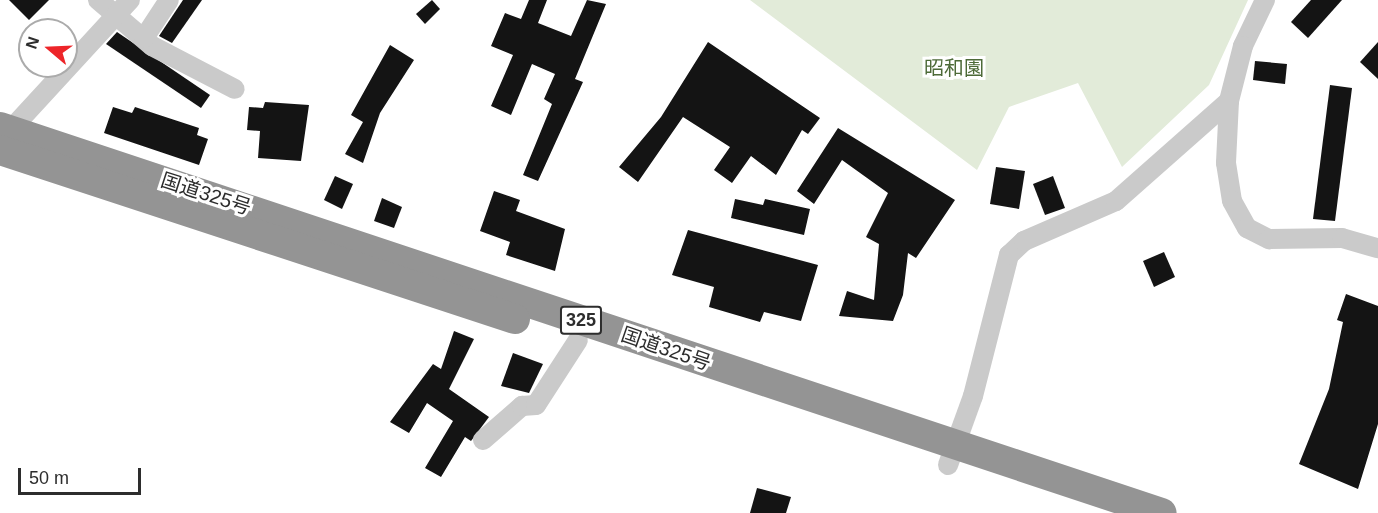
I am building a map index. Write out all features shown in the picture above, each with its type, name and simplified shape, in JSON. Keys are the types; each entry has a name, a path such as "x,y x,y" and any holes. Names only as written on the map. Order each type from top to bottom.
{"highway":[{"name":"国道325号","path":"2,138 578,340 952,456 1162,513"},
{"name":"国道325号","path":"2,138 952,456 1095,513"}],"street":[{"path":"99,0 144,38 235,89"},
{"path":"2,138 130,0"},
{"path":"144,38 169,0"},
{"path":"1265,0 1243,46 1230,101 1226,164 1232,201 1247,228 1269,239 1342,238 1378,248"},
{"path":"952,456 1009,255 1024,241 1116,201 1230,101"},
{"path":"483,440 522,406 536,405 578,340"}],"green space":[{"name":"昭和園","path":"750,0 1248,0 1209,85 1122,167 1078,83 1009,107 977,170"}],"building":[{"path":"9,0 49,0 31,18 27,18"},
{"path":"183,0 202,0 172,43 159,36"},
{"path":"432,0 440,9 425,24 416,14"},
{"path":"529,0 547,0 538,23 571,36 587,0 606,4 575,79 583,82 538,181 523,175 552,104 544,99 555,74 532,64 511,115 491,106 513,55 491,46 505,13 521,19"},
{"path":"1311,0 1342,0 1308,38 1291,22"},
{"path":"117,32 210,95 201,108 106,44"},
{"path":"708,42 820,118 808,134 802,130 776,175 751,156 732,183 714,170 730,147 683,117 638,182 619,167 661,117"},
{"path":"1378,42 1378,79 1360,62"},
{"path":"390,45 414,60 380,113 363,163 345,154 363,122 351,115"},
{"path":"1255,61 1287,64 1285,84 1253,80"},
{"path":"1330,85 1352,88 1335,221 1313,219"},
{"path":"265,102 309,105 301,161 258,158 260,131 247,130 249,107 263,108"},
{"path":"113,107 132,113 135,107 199,128 197,135 208,139 199,165 104,133"},
{"path":"838,128 955,200 916,258 908,253 903,295 893,321 839,316 847,291 874,300 879,244 866,237 888,193 842,160 814,204 797,191"},
{"path":"996,167 1025,171 1019,209 990,204"},
{"path":"335,176 353,184 342,209 324,200"},
{"path":"1053,176 1065,208 1045,215 1033,184"},
{"path":"494,191 520,200 516,211 565,229 555,271 506,255 510,242 480,231"},
{"path":"382,198 402,207 394,228 374,221"},
{"path":"735,199 763,205 765,199 810,209 804,235 731,218"},
{"path":"688,230 818,265 801,321 764,312 760,322 709,307 714,287 672,275"},
{"path":"1164,252 1175,277 1154,287 1143,261"},
{"path":"1346,294 1378,306 1378,424 1358,489 1299,464 1329,389 1343,322 1337,320"},
{"path":"454,331 474,339 449,389 489,417 471,441 465,437 441,477 425,468 453,421 427,403 409,433 390,422 433,364 441,369"},
{"path":"513,353 543,364 529,393 501,386"},
{"path":"757,488 791,497 786,513 750,513"}]}
